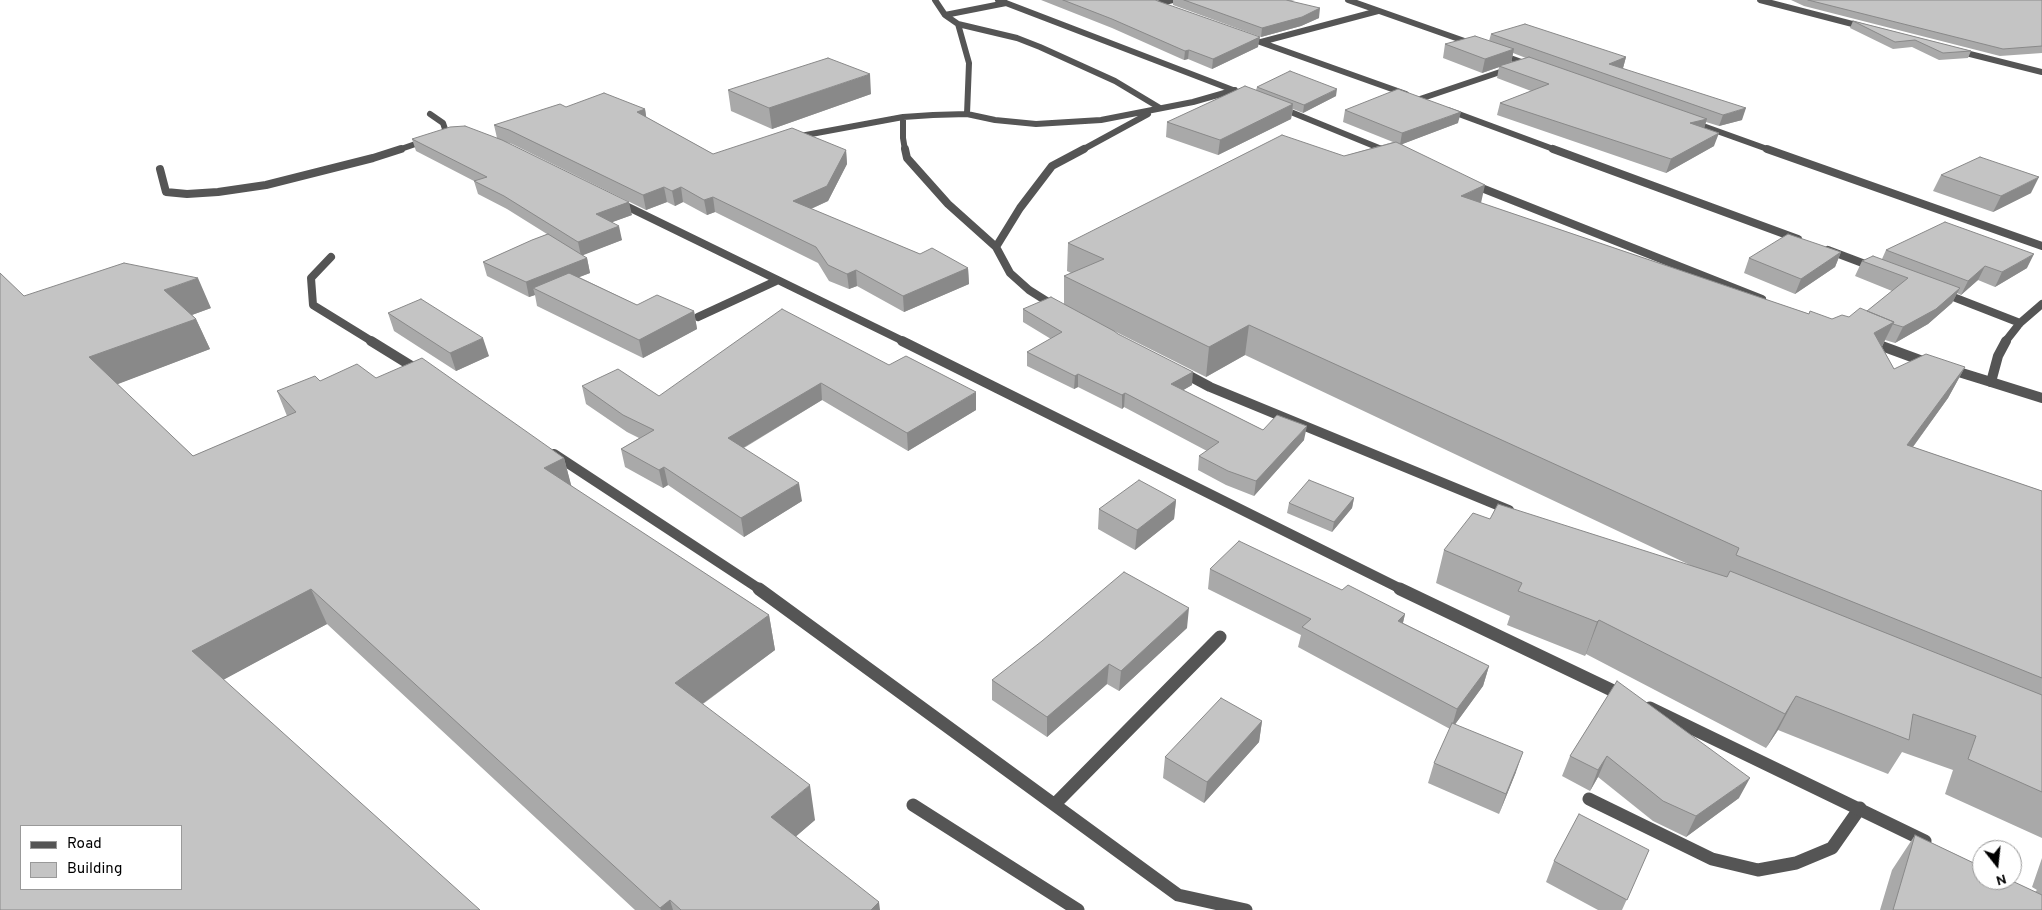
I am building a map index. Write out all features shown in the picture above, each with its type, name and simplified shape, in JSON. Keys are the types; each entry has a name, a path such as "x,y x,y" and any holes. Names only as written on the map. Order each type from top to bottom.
{"street":[{"path":"935,0 945,15 958,24 1017,38 1040,47 1116,81 1160,108"},
{"path":"1173,0 1153,3 1173,11"},
{"path":"1348,0 1480,47"},
{"path":"1760,0 1874,29"},
{"path":"945,15 1002,1 1254,98"},
{"path":"1260,42 1378,11"},
{"path":"958,24 970,63 967,114"},
{"path":"1234,32 1429,103"},
{"path":"1949,48 2042,72"},
{"path":"1490,50 1536,67"},
{"path":"1420,99 1526,63"},
{"path":"787,138 903,117 967,114 995,120 1036,124 1101,120 1192,102 1235,90"},
{"path":"1272,105 1401,156"},
{"path":"1438,106 1806,242"},
{"path":"996,247 1020,208 1052,166 1111,132 1160,108"},
{"path":"160,169 166,192 181,194 218,192 266,185 451,135 443,123 430,114"},
{"path":"903,117 903,138 908,158 948,204 996,247 1010,274 1029,290 1060,309"},
{"path":"1681,118 2042,246"},
{"path":"1465,181 1769,302"},
{"path":"606,196 776,281 1060,418 1356,568 1860,808 1938,848"},
{"path":"1825,249 1880,270"},
{"path":"331,257 311,278 314,305 431,378"},
{"path":"698,317 776,281"},
{"path":"1936,291 2020,323"},
{"path":"1991,382 1998,356 2007,338 2020,323 2042,304"},
{"path":"1860,337 1922,361 2042,398"},
{"path":"1174,368 1219,390 1522,515"},
{"path":"546,448 777,601 1178,895 1246,910"},
{"path":"1055,804 1220,637"},
{"path":"1589,799 1712,858 1758,870 1796,863 1832,848 1860,808"},
{"path":"913,805 1078,910"}],"building":[{"path":"1063,0 1155,0 1260,37 1213,59 1189,50 1185,51"},
{"path":"1184,0 1286,0 1320,8 1302,17 1262,28"},
{"path":"1808,0 2042,0 2042,46 2003,49"},
{"path":"1853,21 1971,51 1943,53 1915,40 1895,42"},
{"path":"1525,24 1626,57 1609,64 1746,108 1723,115 1491,34"},
{"path":"1475,36 1514,49 1485,59 1445,44"},
{"path":"1529,57 1707,119 1690,123 1719,133 1671,159 1500,103 1549,84 1499,66"},
{"path":"828,58 870,74 769,108 728,90"},
{"path":"1290,71 1337,89 1304,105 1257,87"},
{"path":"1245,86 1293,104 1220,140 1167,122"},
{"path":"1398,89 1461,112 1402,133 1345,110"},
{"path":"604,93 645,109 637,112 713,154 792,128 846,150 827,186 793,201 920,254 932,248 968,268 903,296 856,270 847,274 828,265 816,247 713,197 704,200 681,187 672,191 664,187 643,195 509,130 494,125 560,104 566,107"},
{"path":"465,126 502,140 629,202 596,214 619,226 578,242 504,196 474,181 487,177 412,139 450,127"},
{"path":"1282,135 1344,156 1396,142 1485,185 1461,196 1809,314 1810,311 1832,319 1842,315 1849,317 1860,308 1894,322 1874,333 1894,369 1926,354 1965,367 1907,445 2042,491 2042,678 1736,555 1739,548 1249,325 1209,347 1064,276 1104,259 1068,243"},
{"path":"1980,157 2039,177 2001,196 1941,175"},
{"path":"1945,222 2034,254 2002,272 1985,266 1968,281 1886,250"},
{"path":"548,234 587,258 526,282 483,262 532,240"},
{"path":"1788,234 1841,252 1801,279 1749,258"},
{"path":"1873,256 1960,288 1936,309 1903,327 1893,324 1894,322 1867,311 1908,278 1862,261"},
{"path":"124,263 198,278 164,290 196,319 89,357 193,456 296,412 277,391 315,376 320,381 357,364 376,378 422,358 564,458 544,468 769,615 675,683 810,785 771,817 879,902 871,910 681,910 670,900 660,908 311,589 192,651 480,910 0,910 0,273 24,296"},
{"path":"569,273 637,305 657,295 694,311 639,340 533,288"},
{"path":"1051,297 1193,372 1171,384 1263,430 1277,415 1307,426 1256,481 1228,471 1199,456 1219,442 1125,393 1122,395 1078,374 1075,376 1027,352 1062,332 1023,309"},
{"path":"421,299 483,338 450,353 388,313"},
{"path":"782,309 889,365 906,356 976,392 907,433 821,383 728,438 799,483 741,518 664,467 659,470 621,449 654,430 623,415 582,386 618,369 659,396"},
{"path":"1139,480 1176,500 1137,530 1099,509"},
{"path":"1309,480 1354,498 1334,522 1289,503"},
{"path":"1498,504 1727,577 1730,571 2042,695 2042,792 1968,759 1976,736 1913,714 1909,740 1796,696 1785,714 1599,620 1597,622 1518,591 1522,583 1444,550 1473,513 1490,519"},
{"path":"1239,541 1342,590 1348,585 1405,614 1398,621 1489,666 1457,709 1302,627 1311,619 1210,569"},
{"path":"1124,572 1189,608 1121,671 1109,664 1047,717 992,680 1042,641"},
{"path":"1617,681 1750,778 1696,816 1663,801 1607,756 1598,770 1570,756"},
{"path":"1221,698 1262,721 1207,782 1165,757"},
{"path":"1452,723 1523,752 1506,794 1434,763"},
{"path":"1579,814 1649,850 1627,900 1554,861"},
{"path":"1915,835 1972,862 1972,890 2022,890 2022,886 2042,895 2042,910 1893,910"}]}
